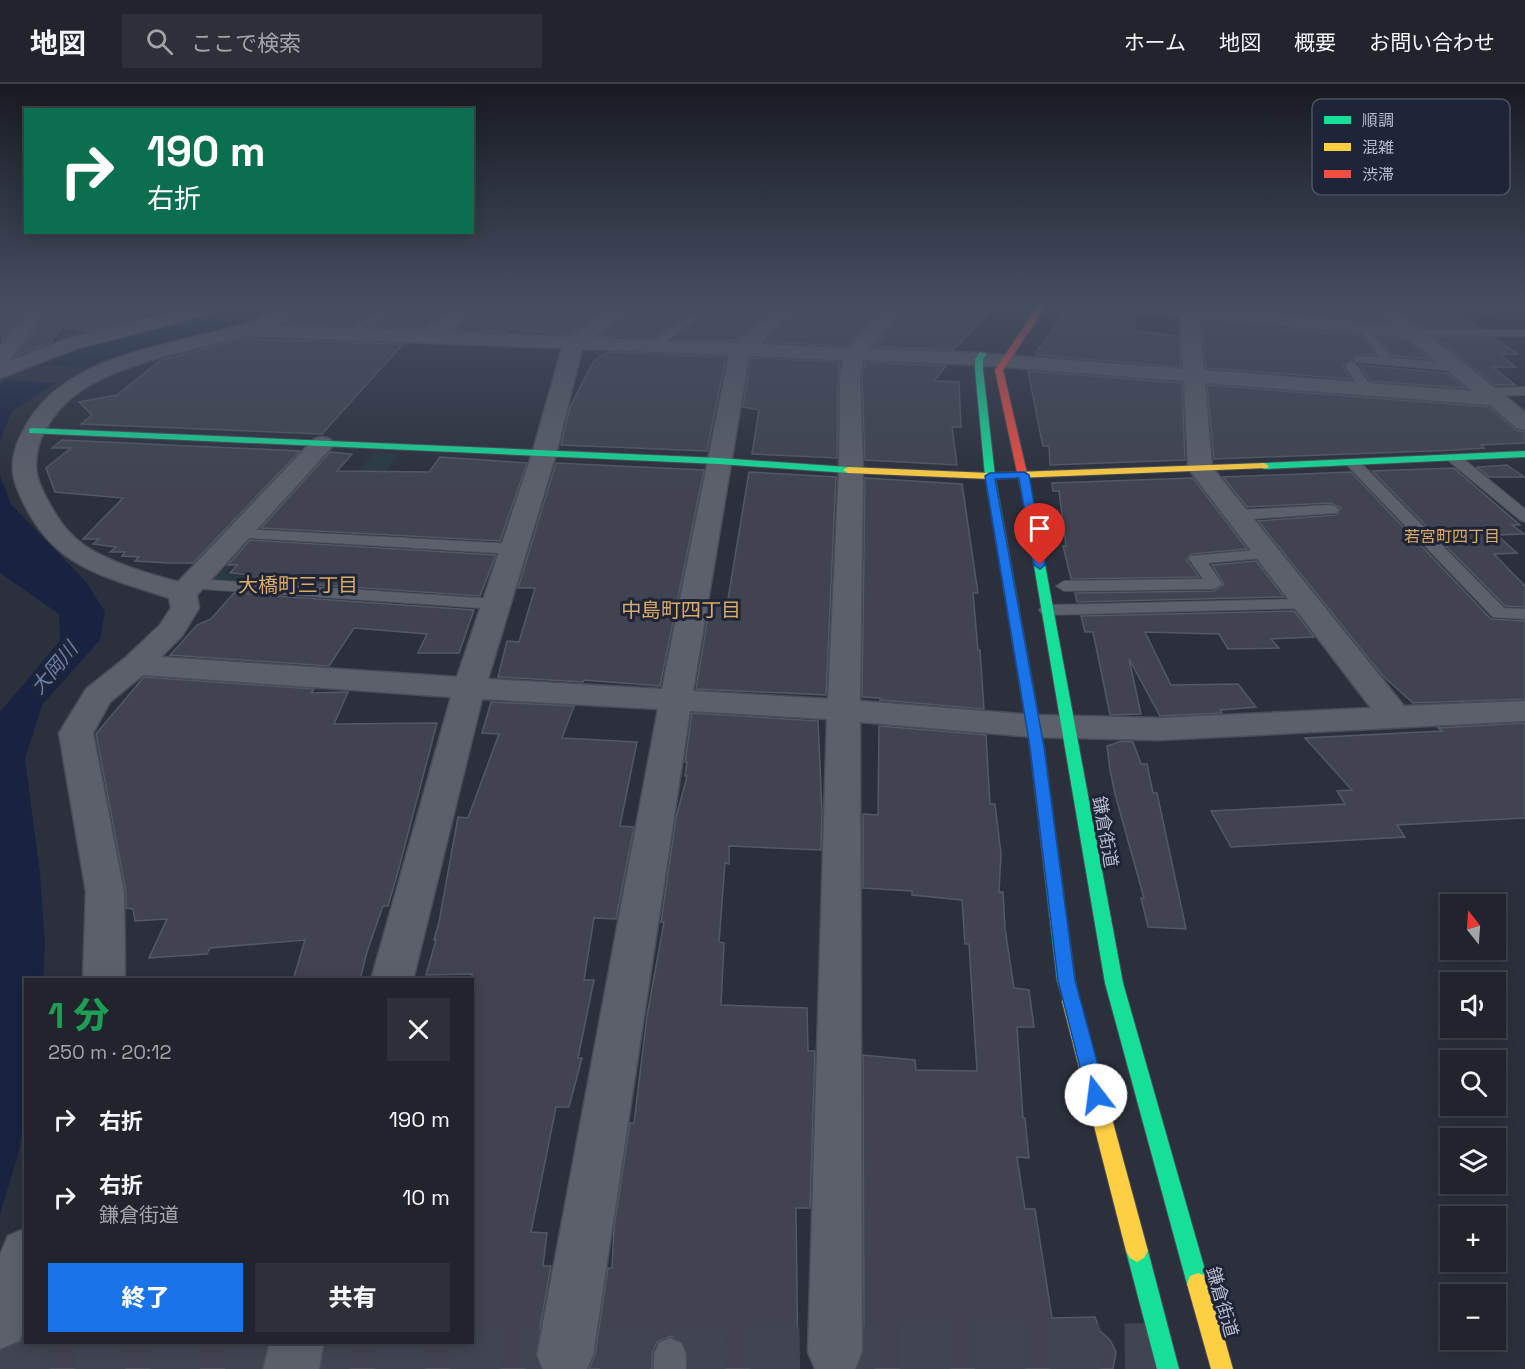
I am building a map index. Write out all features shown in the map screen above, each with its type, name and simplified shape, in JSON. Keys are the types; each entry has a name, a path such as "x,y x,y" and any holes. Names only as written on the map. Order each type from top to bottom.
{"main road":[{"path":"986,366 990,476 1033,726 1066,980 1168,1369"},
{"name":"鎌倉街道","path":"1001,366 999,370 1024,475 1113,983 1222,1369"},
{"path":"32,431 719,461 990,476 1455,459 1525,454"}],"street":[{"path":"40,370 45,366"},
{"path":"117,366 82,379 45,411 32,431 25,456 24,476 34,500 56,532 75,552 100,564 188,588"},
{"path":"393,978 469,688 544,454 568,366"},
{"path":"565,1355 676,699 737,366"},
{"path":"835,1352 844,710 852,366"},
{"path":"1076,366 1490,395"},
{"path":"1193,366 1200,468 1395,717"},
{"path":"1454,367 1525,423"},
{"path":"0,374 40,370 82,379"},
{"path":"104,978 105,892 76,733 97,696 136,665 172,630 185,608 188,588 322,444"},
{"path":"136,665 469,688 844,710 1033,726 1160,729 1525,711"},
{"path":"0,1322 24,1259"}],"lane":[{"path":"1357,366 1366,388"},
{"path":"1440,366 1454,367"},
{"path":"1490,395 1525,391"},
{"path":"1455,459 1525,517"},
{"path":"1353,463 1499,613 1525,614"},
{"path":"1237,515 1331,510"},
{"path":"239,534 514,549"},
{"path":"1064,586 1214,584 1197,559 1268,554"},
{"path":"188,588 496,604"},
{"path":"1048,610 1306,604"}],"shaded area":[{"path":"375,452 399,454 381,478 353,477"},
{"path":"242,553 225,574 252,577 319,560 295,584 207,580 229,554"}],"water":[{"path":"30,366 89,366 71,373 12,411 0,440 0,384"},
{"name":"大岡川","path":"0,476 11,504 87,583 105,612 100,640 42,705 25,759 40,873 45,946 43,978 24,978 24,1122 18,1155 0,1214 0,712 60,641 59,614 0,573"}],"pier":[{"path":"25,366 83,368 58,383 1,380"}],"building":[{"path":"153,366 383,366 322,434 81,424 92,415 79,402 117,395"},
{"path":"591,366 724,366 707,451 561,445 570,407"},
{"path":"750,366 840,366 837,458 752,454 759,410 743,407"},
{"path":"864,366 946,366 934,381 959,382 961,427 952,427 957,465 865,460 862,378"},
{"path":"1206,366 1343,366 1351,379 1206,368"},
{"path":"1360,366 1446,373 1465,388 1370,381"},
{"path":"1471,366 1515,367 1493,367 1515,385 1495,385"},
{"path":"1028,371 1182,383 1185,460 1050,465 1049,446 1043,446"},
{"path":"1207,385 1489,407 1516,430 1525,432 1525,443 1481,445 1484,448 1455,450 1214,459"},
{"path":"62,440 300,451 193,563 170,563 135,561 139,557 122,556 125,552 110,552 116,547 93,544 99,539 83,539 123,498 55,492 46,468 71,448 52,448"},
{"path":"330,452 352,454 337,471 429,472 440,457 527,463 500,541 261,528"},
{"path":"556,463 704,470 660,686 498,677 507,641 519,642 535,588 518,588"},
{"path":"1507,465 1524,477 1489,477 1477,467"},
{"path":"1454,468 1520,525 1512,525 1524,534 1497,535 1517,553 1494,554 1525,586 1525,607 1505,606 1372,471"},
{"path":"749,472 836,477 826,695 696,689 710,604 727,605"},
{"path":"1351,472 1491,619 1525,621 1525,699 1413,703 1383,676 1258,521 1336,515 1341,508 1331,503 1247,507 1223,477"},
{"path":"865,478 962,484 978,593 973,593 984,709 862,697"},
{"path":"1193,478 1247,549 1191,554 1187,560 1199,577 1071,579 1063,546 1066,546 1059,491 1053,491 1052,483"},
{"path":"250,540 496,555 480,596 246,580 250,575 230,573 237,565 228,565"},
{"path":"1256,561 1284,597 1077,602 1075,593 1214,591 1224,584 1212,565"},
{"path":"234,593 474,610 459,653 418,653 427,634 354,628 329,666 170,655 197,625 211,619"},
{"path":"1294,611 1314,637 1271,639 1279,648 1228,649 1219,634 1145,632 1171,685 1238,684 1256,707 1220,710 1222,713 1160,716 1129,659 1141,714 1110,715 1093,632 1085,632 1081,616"},
{"path":"144,677 314,689 311,693 348,692 334,724 437,723 388,906 383,906 360,978 294,978 305,940 210,948 207,954 149,958 167,919 135,921 133,909 126,908 126,892 96,734"},
{"path":"491,702 574,706 562,738 637,742 620,826 634,827 616,919 594,918 584,980 594,980 578,1058 582,1058 569,1107 556,1107 531,1232 547,1233 543,1266 551,1266 535,1355 541,1369 321,1369 326,1344 474,1344 474,978 472,974 426,975 436,940 434,940 458,817 468,818 499,734 482,733"},
{"path":"692,713 818,721 822,812 821,850 729,846 729,864 725,863 719,942 724,943 721,1005 807,1008 808,1051 815,1051 810,1208 796,1208 798,1369 688,1369 688,1354 683,1342 671,1336 657,1342 652,1354 652,1369 589,1369 595,1355 608,1268 612,1268 614,1228 630,1123 634,1123 647,1016 664,922 661,922 676,818 687,776 685,776 687,762 685,762"},
{"path":"1525,723 1525,818 1397,825 1405,837 1231,847 1211,811 1345,804 1337,791 1352,790 1305,738 1442,731 1438,728"},
{"path":"879,726 986,735 990,804 995,804 1001,854 999,892 1003,892 1005,928 1014,988 1029,990 1034,1027 1017,1027 1023,1118 1025,1118 1029,1158 1017,1157 1025,1209 1035,1209 1052,1318 1095,1317 1100,1331 1110,1340 1116,1352 1113,1369 857,1369 864,1352 863,1055 915,1060 916,1070 977,1071 969,944 965,944 962,900 912,895 912,891 863,888 863,814 878,815"},
{"path":"1122,741 1133,742 1141,764 1147,764 1153,793 1157,793 1186,929 1148,927 1141,898 1144,898 1110,770 1107,746"},
{"path":"24,1336 24,1344 267,1344 261,1369 0,1369 0,1351 20,1343"}],"tunnel":[{"path":"0,1367 565,1355 1162,1348"}],"traffic: fast":[{"path":"979,366 990,476 1037,747 1066,980 1071,1001"},
{"path":"32,431 719,461 848,470"},
{"path":"1264,466 1525,454"},
{"path":"1027,495 1114,983 1198,1284"},
{"path":"1137,1251 1168,1369"}],"traffic: slow":[{"path":"848,470 990,476 1264,466"},
{"path":"1071,1001 1137,1251"},
{"path":"1198,1284 1222,1369"}],"traffic: jam":[{"path":"1002,366 999,370 1027,495"}],"district":[{"name":"若宮町四丁目","path":"1452,536"},
{"name":"大橋町三丁目","path":"298,585"},
{"name":"中島町四丁目","path":"681,610"}],"route":[{"path":"1040,565 1024,475 990,476 1037,747 1066,980 1096,1095"}]}
